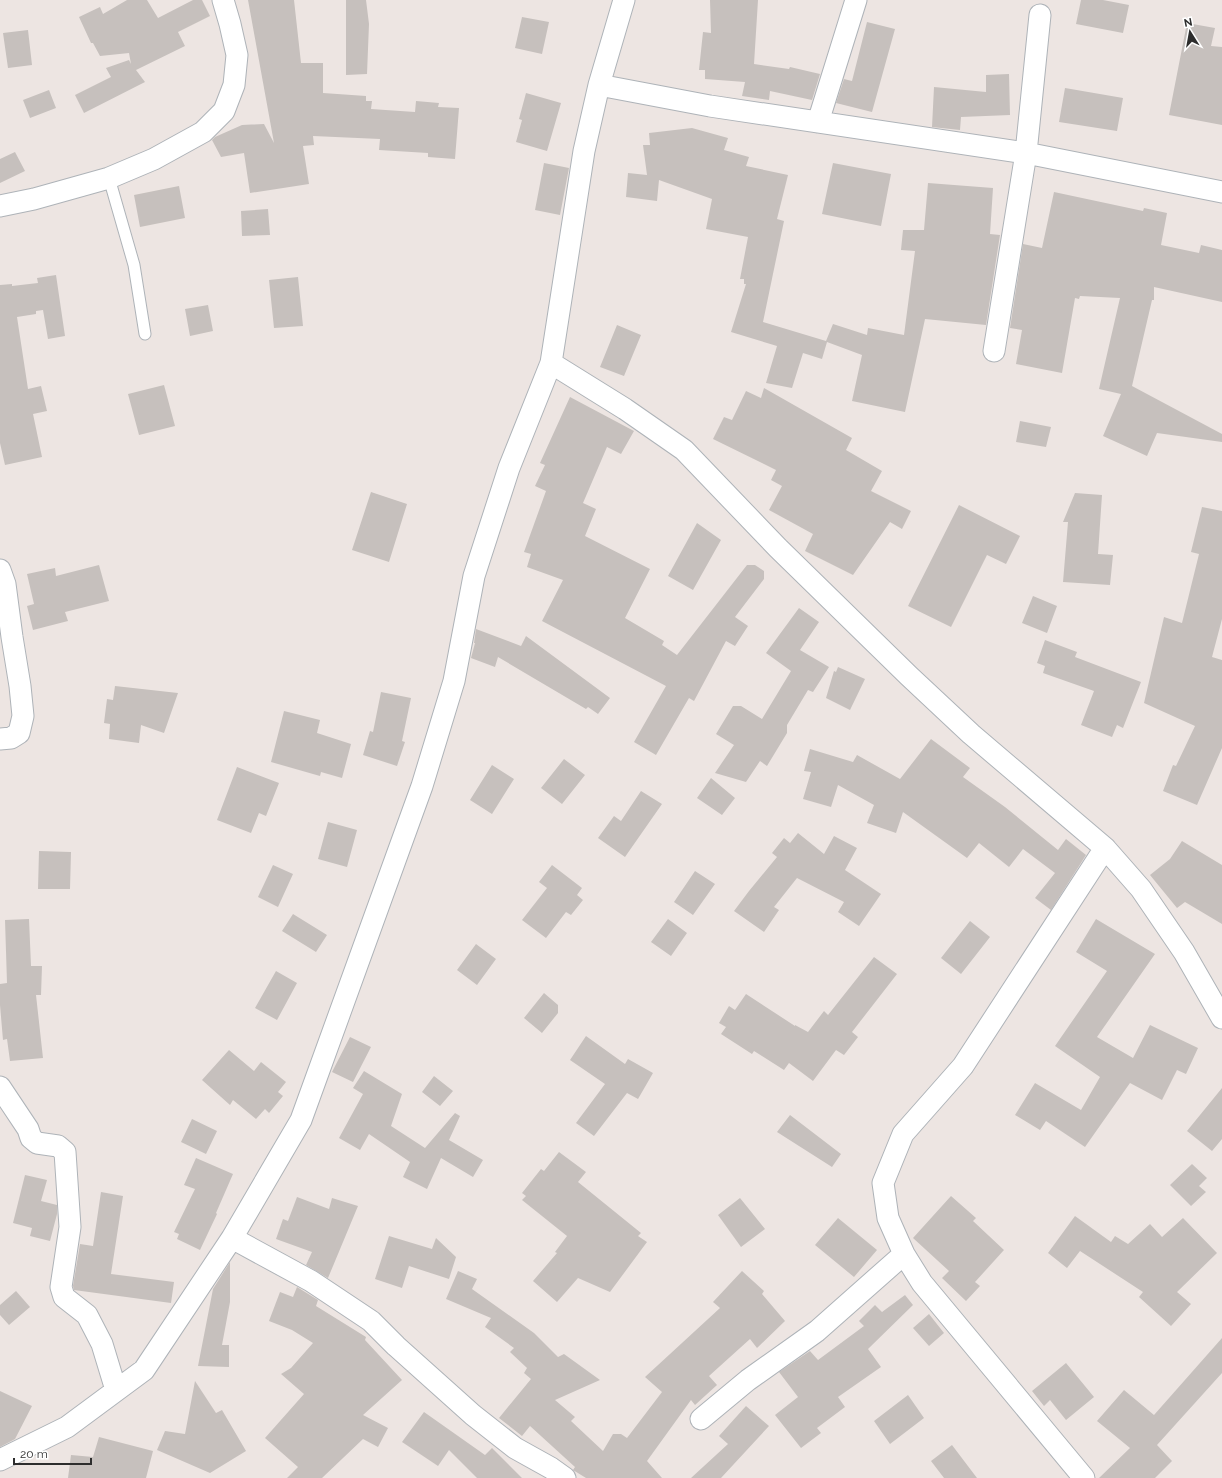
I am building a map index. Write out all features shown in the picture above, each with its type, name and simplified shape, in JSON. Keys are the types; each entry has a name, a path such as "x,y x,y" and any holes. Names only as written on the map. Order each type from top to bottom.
{"street":[{"path":"0,206 34,199 109,178 154,159 202,132 224,111 234,85 237,55 223,0"},
{"path":"0,1460 67,1427 144,1370 232,1238 301,1120 422,786 454,681 474,576 509,468 551,363 584,151 599,85 624,0"},
{"path":"818,122 856,0"},
{"path":"994,351 1026,153 1040,15"},
{"path":"599,85 710,106 1026,153 1222,192"},
{"path":"551,363 625,409 684,450 778,548 909,676 971,734 1105,848 1141,889 1184,952 1222,1018"},
{"path":"0,570 5,584 23,716 19,733 11,738 0,739"},
{"path":"1084,1478 922,1283 904,1254 888,1218 883,1183 903,1134 963,1066 1105,848"},
{"path":"0,1087 28,1129 31,1138 37,1143 58,1146 65,1152 70,1227 61,1287 64,1297 87,1315 102,1344 116,1390"},
{"path":"232,1238 311,1281 371,1321 396,1346 473,1415 515,1448 551,1468 565,1478"},
{"path":"701,1419 748,1380 817,1331 904,1254"}],"lane":[{"path":"109,178 134,265 145,334"}],"building":[{"path":"127,0 147,0 158,18 193,0 202,0 210,16 178,32 185,46 136,70 145,82 84,113 75,95 111,77 106,68 129,60 131,64 129,53 100,56 93,43 91,43 79,17 100,7 103,14"},
{"path":"248,0 294,0 301,63 323,63 323,93 366,96 366,101 372,101 371,109 415,112 416,101 439,103 438,107 459,108 455,159 428,157 428,153 379,150 380,139 313,136 314,145 303,146 309,184 250,193 244,153 221,157 212,140 215,137 242,125 264,124 274,143"},
{"path":"346,0 366,0 369,24 367,74 346,75"},
{"path":"710,0 758,0 754,64 789,69 790,67 820,74 812,100 770,91 769,100 742,96 745,82 705,79 705,70 699,70 703,32 711,33"},
{"path":"1081,0 1103,0 1129,5 1123,33 1076,24"},
{"path":"522,17 549,22 542,54 515,48"},
{"path":"867,22 895,29 872,112 836,103 844,79 852,81"},
{"path":"1187,23 1215,28 1211,46 1222,47 1222,125 1169,115"},
{"path":"28,30 32,65 8,68 3,33"},
{"path":"1009,74 1010,115 961,117 960,130 932,127 934,87 986,92 986,75"},
{"path":"1065,88 1123,98 1117,131 1059,122"},
{"path":"49,90 56,108 30,118 23,100"},
{"path":"526,93 561,103 547,151 516,142 522,120 519,119"},
{"path":"692,128 728,138 724,150 749,157 746,166 788,175 777,219 784,221 763,322 826,341 833,324 867,335 868,328 904,335 915,251 901,250 903,230 924,230 928,183 993,188 990,234 1000,235 986,325 925,319 905,412 852,401 862,355 827,342 822,359 803,353 792,388 766,383 777,346 731,332 746,284 744,284 744,279 740,279 748,237 706,229 712,199 659,180 657,201 626,197 628,173 647,175 643,145 650,145 649,133"},
{"path":"15,152 25,171 0,183 0,159"},
{"path":"544,163 569,168 560,215 535,210"},
{"path":"833,163 891,174 881,226 822,214"},
{"path":"179,186 185,218 140,227 134,195"},
{"path":"1054,192 1143,211 1144,208 1167,213 1161,245 1199,253 1201,245 1222,250 1222,302 1154,287 1154,300 1152,300 1132,386 1222,434 1222,442 1157,433 1147,456 1103,436 1121,394 1099,389 1120,298 1080,296 1079,299 1075,298 1062,373 1016,364 1022,330 1010,328 1023,244 1042,248"},
{"path":"268,209 270,235 242,236 241,211"},
{"path":"56,275 65,336 48,339 43,310 36,311 36,314 17,317 28,389 41,386 47,411 33,414 42,457 5,465 0,443 0,285 12,284 12,286 38,283 37,278"},
{"path":"298,277 303,326 274,328 269,280"},
{"path":"208,305 213,331 190,336 185,309"},
{"path":"617,325 641,335 624,376 600,367"},
{"path":"164,385 175,426 139,435 128,394"},
{"path":"764,388 852,438 846,450 882,471 871,491 911,511 902,529 890,522 853,575 805,551 813,534 769,510 782,486 771,480 776,470 713,439 724,417 732,420 746,391 761,398"},
{"path":"570,397 634,431 621,454 607,447 583,503 596,509 585,536 650,569 625,618 664,641 662,645 677,655 747,565 755,565 764,571 764,579 735,617 748,626 735,646 726,641 694,701 689,698 656,755 634,742 666,686 542,621 563,580 527,567 531,554 524,552 546,491 535,486 545,465 540,463"},
{"path":"1020,421 1051,427 1046,447 1016,442"},
{"path":"371,492 407,504 389,562 352,550"},
{"path":"1075,493 1102,495 1098,554 1113,555 1110,585 1063,582 1068,522 1063,522"},
{"path":"959,505 1020,536 1006,564 987,555 951,627 908,606"},
{"path":"1202,507 1222,511 1222,619 1212,657 1222,660 1222,748 1197,805 1163,791 1173,765 1176,766 1195,726 1144,703 1164,617 1182,623 1199,554 1191,552"},
{"path":"697,523 721,540 693,590 668,576"},
{"path":"99,565 109,601 65,612 68,621 33,630 27,606 34,604 27,574 55,568 56,576"},
{"path":"1033,596 1057,606 1047,633 1022,623"},
{"path":"799,608 819,622 800,650 829,667 813,692 808,690 787,725 787,733 767,766 760,761 746,782 715,773 734,745 716,734 733,706 741,706 762,719 791,671 766,653"},
{"path":"476,629 521,646 526,636 610,698 598,714 588,707 586,709 498,657 495,667 471,658 475,643"},
{"path":"1045,640 1077,652 1075,657 1141,682 1123,728 1117,725 1112,737 1081,725 1094,691 1043,673 1045,666 1037,663"},
{"path":"838,667 865,679 850,710 826,698 834,671 836,672"},
{"path":"115,686 178,693 164,733 141,725 139,743 109,739 110,724 104,723 107,699 113,700"},
{"path":"381,692 411,698 402,741 405,742 397,766 363,755 370,731 373,732"},
{"path":"284,711 320,720 317,733 351,744 342,778 321,772 320,776 271,762"},
{"path":"931,739 970,768 963,777 1005,807 1058,850 1066,839 1086,855 1051,910 1035,898 1055,873 1023,849 1009,867 979,843 967,858 903,812 896,833 867,823 874,805 838,785 831,807 803,799 811,772 804,771 810,749 853,762 857,755 900,779"},
{"path":"564,759 585,775 562,804 541,788"},
{"path":"492,765 514,779 492,814 470,800"},
{"path":"237,767 279,783 266,816 259,813 251,833 217,820"},
{"path":"711,778 735,798 722,815 697,798"},
{"path":"641,791 662,804 625,857 598,838 614,816 621,821"},
{"path":"328,822 357,830 347,867 318,859"},
{"path":"798,833 824,854 834,836 857,848 845,870 881,894 859,926 838,912 844,902 797,878 774,907 779,910 764,932 734,911 777,857 772,853 784,838 790,843"},
{"path":"1182,841 1222,865 1222,924 1185,902 1177,908 1150,875 1170,859"},
{"path":"39,851 71,852 70,889 38,889"},
{"path":"273,865 293,874 278,907 258,897"},
{"path":"552,865 582,888 577,895 583,900 571,915 566,912 546,938 522,920 547,888 539,882"},
{"path":"695,871 715,884 693,915 674,902"},
{"path":"293,914 327,935 316,952 282,931"},
{"path":"29,919 31,966 42,966 41,995 36,995 43,1058 10,1061 7,1039 3,1040 0,1005 0,984 7,983 5,920"},
{"path":"668,919 687,933 671,956 651,942"},
{"path":"1096,919 1155,954 1097,1037 1133,1058 1150,1025 1198,1048 1186,1074 1177,1070 1162,1100 1130,1083 1085,1147 1046,1121 1040,1130 1015,1115 1035,1083 1081,1110 1100,1077 1055,1046 1107,971 1076,952"},
{"path":"970,921 990,937 961,974 941,958"},
{"path":"476,944 496,959 477,985 457,970"},
{"path":"874,957 897,974 852,1032 858,1037 844,1055 836,1050 813,1081 789,1063 784,1070 754,1051 752,1054 721,1034 726,1027 719,1023 729,1006 735,1010 746,994 795,1026 808,1032 824,1011 828,1015"},
{"path":"276,971 297,983 277,1020 255,1008"},
{"path":"544,993 558,1005 558,1013 542,1033 524,1018"},
{"path":"586,1036 625,1064 628,1059 653,1073 638,1099 627,1093 594,1136 576,1123 605,1084 570,1060"},
{"path":"350,1037 371,1047 353,1082 332,1072"},
{"path":"229,1050 254,1071 261,1062 286,1082 278,1092 283,1096 269,1113 265,1109 256,1119 233,1100 230,1105 202,1080"},
{"path":"364,1071 402,1094 391,1126 425,1148 455,1113 460,1116 449,1140 483,1160 473,1177 441,1158 427,1189 403,1177 410,1162 369,1134 360,1150 339,1138 363,1094 353,1088"},
{"path":"434,1076 453,1091 440,1106 422,1092"},
{"path":"1222,1088 1222,1139 1212,1151 1187,1131"},
{"path":"790,1115 841,1154 832,1167 777,1132"},
{"path":"192,1119 217,1131 206,1154 181,1142"},
{"path":"559,1152 586,1172 578,1182 641,1233 638,1236 647,1242 610,1292 578,1278 557,1302 533,1281 557,1253 555,1252 567,1236 522,1200 526,1196 522,1193 541,1169 544,1171"},
{"path":"196,1158 233,1174 216,1213 217,1214 200,1250 177,1239 179,1234 174,1232 195,1189 184,1185"},
{"path":"1192,1164 1207,1178 1199,1186 1206,1192 1191,1206 1170,1185"},
{"path":"25,1175 47,1180 41,1201 57,1205 57,1214 50,1241 30,1236 32,1228 13,1223"},
{"path":"101,1192 123,1196 111,1274 174,1282 171,1303 74,1290 73,1286 80,1244 93,1246"},
{"path":"951,1196 976,1218 973,1221 1004,1250 975,1282 980,1286 966,1301 942,1278 949,1271 913,1238"},
{"path":"297,1197 329,1209 332,1198 358,1206 328,1278 306,1265 312,1252 276,1239 283,1219 288,1221"},
{"path":"740,1198 765,1229 741,1247 718,1215"},
{"path":"1075,1216 1111,1242 1115,1236 1128,1244 1150,1224 1162,1237 1183,1218 1217,1253 1177,1292 1191,1304 1171,1326 1139,1297 1143,1292 1080,1251 1067,1268 1048,1253"},
{"path":"838,1218 877,1250 854,1277 815,1245"},
{"path":"389,1236 432,1249 436,1238 456,1257 449,1279 409,1266 402,1288 375,1279"},
{"path":"230,1262 230,1302 222,1345 229,1345 229,1367 198,1366 213,1289"},
{"path":"458,1271 477,1279 472,1289 534,1333 558,1357 564,1354 600,1380 555,1400 575,1417 571,1421 603,1451 613,1434 621,1434 627,1438 662,1392 645,1377 720,1308 713,1302 742,1271 764,1291 762,1294 785,1321 757,1348 750,1339 709,1376 717,1385 695,1405 691,1400 647,1461 662,1478 586,1478 573,1470 575,1467 530,1426 522,1436 499,1418 531,1379 524,1373 527,1368 510,1352 514,1348 485,1327 491,1318 446,1299"},
{"path":"297,1287 318,1300 316,1306 366,1337 365,1340 402,1380 363,1415 388,1428 378,1447 363,1439 322,1478 287,1478 298,1467 265,1438 304,1394 281,1374 291,1368 313,1343 292,1330 269,1321 280,1292 293,1297"},
{"path":"16,1291 30,1307 9,1325 0,1315 0,1305"},
{"path":"905,1295 913,1305 868,1349 881,1367 838,1397 845,1407 817,1428 821,1433 801,1448 775,1415 798,1397 779,1372 810,1351 818,1360 864,1326 859,1321 875,1305 882,1312"},
{"path":"929,1314 944,1333 929,1346 913,1328"},
{"path":"1222,1338 1222,1373 1157,1445 1172,1461 1155,1478 1099,1478 1130,1448 1097,1421 1124,1390 1154,1415"},
{"path":"1066,1363 1094,1397 1066,1420 1050,1400 1044,1406 1032,1391"},
{"path":"195,1381 216,1413 222,1410 246,1451 210,1473 157,1450 165,1431 185,1434"},
{"path":"0,1391 32,1406 15,1439 0,1447"},
{"path":"908,1395 924,1418 890,1444 874,1421"},
{"path":"746,1406 769,1426 721,1478 691,1478 728,1444 719,1436"},
{"path":"424,1412 485,1455 492,1448 522,1478 477,1478 449,1450 438,1466 402,1442"},
{"path":"99,1437 153,1451 146,1478 68,1478 71,1455 93,1457"},
{"path":"952,1445 977,1478 944,1478 931,1461"}]}
